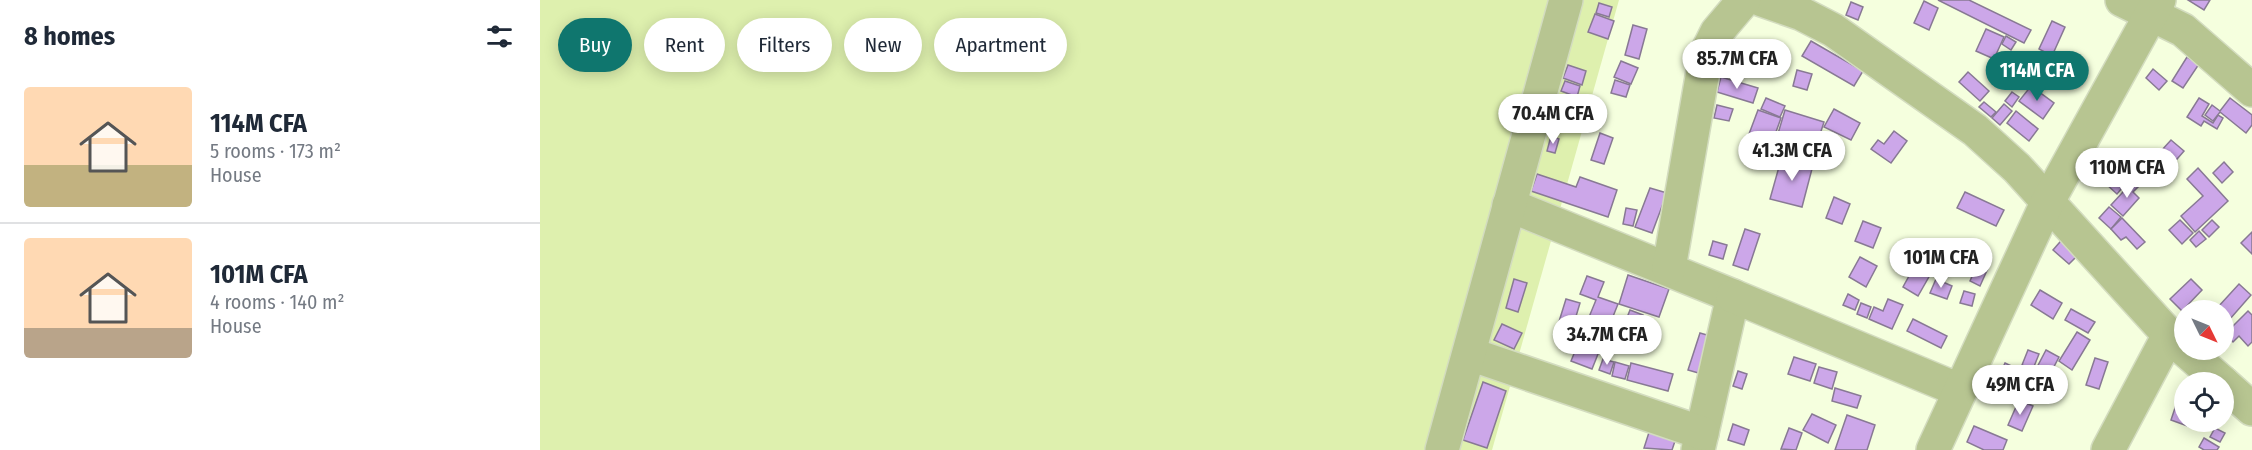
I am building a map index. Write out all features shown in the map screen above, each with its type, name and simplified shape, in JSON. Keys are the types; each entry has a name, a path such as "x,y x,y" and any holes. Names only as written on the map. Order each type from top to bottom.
{"street":[{"path":"1442,450 1566,0"},
{"path":"1669,268 1706,54 1717,32 1744,0"},
{"path":"1762,0 1802,14 1833,30 1976,130 2017,168 2174,340"},
{"path":"2122,0 2156,6 2252,90"},
{"path":"1933,450 2047,202 2156,6"},
{"path":"1509,205 1669,268 1959,390"},
{"path":"1470,354 1700,442 1733,296"},
{"path":"2108,450 2174,352"},
{"path":"2196,360 2210,372"},
{"path":"2234,393 2252,409"}],"green space":[{"path":"540,0 1619,0 1492,450 540,450"}],"building":[{"path":"1938,0 1969,0 2031,30 2024,43"},
{"path":"2188,0 2210,0 2204,10"},
{"path":"1924,1 1938,8 1929,30 1914,23"},
{"path":"1851,2 1863,7 1858,20 1846,15"},
{"path":"1599,3 1612,7 1609,17 1596,13"},
{"path":"1595,14 1614,21 1608,39 1588,32"},
{"path":"2052,21 2065,27 2052,56 2039,49"},
{"path":"1633,25 1647,29 1639,59 1625,55"},
{"path":"1986,29 2004,37 1994,59 1976,51"},
{"path":"2006,36 2016,42 2011,50 2002,44"},
{"path":"1811,41 1863,71 1854,86 1802,56"},
{"path":"2187,57 2199,64 2183,88 2172,81"},
{"path":"1621,61 1638,68 1631,84 1614,77"},
{"path":"1568,65 1586,71 1582,85 1563,78"},
{"path":"2153,69 2167,81 2159,90 2146,78"},
{"path":"1797,70 1812,74 1807,90 1793,86"},
{"path":"1968,72 1989,91 1980,101 1959,82"},
{"path":"1721,77 1758,88 1753,103 1717,92"},
{"path":"1615,80 1630,85 1626,97 1611,93"},
{"path":"1565,81 1580,86 1577,97 1561,91"},
{"path":"2031,86 2054,103 2043,119 2019,101"},
{"path":"2012,92 2019,97 2012,107 2005,101"},
{"path":"1766,98 1785,106 1780,117 1761,109"},
{"path":"2199,98 2209,104 2202,116 2213,123 2218,115 2223,118 2217,129 2204,121 2201,126 2187,117"},
{"path":"2230,98 2252,115 2252,125 2246,133 2220,112 2213,121 2205,115 2212,105 2220,111"},
{"path":"1984,102 1996,112 1991,117 1979,107"},
{"path":"2004,104 2012,111 2000,125 1992,118"},
{"path":"1717,105 1733,109 1729,121 1714,118"},
{"path":"1834,109 1860,123 1851,140 1824,127"},
{"path":"1758,110 1781,118 1772,143 1749,134"},
{"path":"1785,110 1824,122 1812,159 1774,147"},
{"path":"2016,111 2038,129 2029,141 2007,123"},
{"path":"1894,131 1907,141 1891,163 1871,149 1878,140 1884,144"},
{"path":"1600,133 1613,138 1604,164 1591,160"},
{"path":"1551,136 1559,139 1555,153 1547,151"},
{"path":"2171,140 2184,151 2164,174 2151,162"},
{"path":"1782,156 1813,165 1802,207 1770,199"},
{"path":"2105,161 2128,181 2117,194 2094,173"},
{"path":"2224,162 2233,172 2222,183 2213,173"},
{"path":"2198,168 2228,201 2195,232 2181,216 2203,196 2187,179"},
{"path":"1537,174 1576,187 1580,177 1617,190 1608,217 1531,191"},
{"path":"2135,179 2141,184 2133,192 2139,198 2123,216 2111,205"},
{"path":"1650,188 1667,193 1652,233 1635,227"},
{"path":"1965,192 2004,210 1996,226 1957,208"},
{"path":"1834,197 1850,204 1842,224 1826,218"},
{"path":"2109,207 2121,217 2111,229 2099,218"},
{"path":"1626,208 1637,210 1633,226 1623,224"},
{"path":"2122,218 2145,242 2137,249 2126,237 2121,240 2111,229"},
{"path":"2180,220 2193,233 2182,244 2169,230"},
{"path":"2212,220 2219,227 2209,237 2202,230"},
{"path":"1863,221 1881,228 1873,248 1855,241"},
{"path":"1745,229 1760,234 1748,270 1733,265"},
{"path":"2199,231 2206,239 2196,247 2190,240"},
{"path":"2252,232 2252,254 2241,243"},
{"path":"2066,235 2083,250 2069,264 2053,250"},
{"path":"1713,241 1727,245 1723,259 1709,255"},
{"path":"1926,245 1942,254 1918,296 1903,287"},
{"path":"1966,256 1989,266 1980,286 1970,281 1973,274 1961,268"},
{"path":"1860,257 1877,266 1866,287 1849,277"},
{"path":"1628,275 1669,289 1659,317 1619,304"},
{"path":"1587,276 1604,282 1598,297 1618,304 1592,369 1571,361 1596,300 1580,294"},
{"path":"1514,279 1527,283 1518,312 1506,308"},
{"path":"1936,279 1952,286 1947,299 1930,293"},
{"path":"2191,279 2202,290 2192,300 2174,300 2174,303 2170,299"},
{"path":"2239,284 2251,295 2234,314 2234,300 2224,300"},
{"path":"2040,290 2062,303 2053,319 2031,305"},
{"path":"1964,291 1975,294 1972,306 1960,303"},
{"path":"1848,294 1859,300 1855,310 1843,305"},
{"path":"1566,299 1580,303 1571,333 1557,328"},
{"path":"1888,299 1903,305 1892,329 1869,319 1874,307 1883,311"},
{"path":"1861,303 1871,307 1867,318 1857,314"},
{"path":"2071,309 2095,322 2088,333 2065,320"},
{"path":"1630,310 1643,315 1639,325 1626,320"},
{"path":"2248,311 2252,315 2252,342 2248,346 2239,336 2234,341 2234,325"},
{"path":"1913,319 1947,336 1941,348 1907,331"},
{"path":"1502,324 1522,333 1514,349 1494,340"},
{"path":"2077,332 2090,340 2072,370 2059,361"},
{"path":"1700,333 1714,337 1702,374 1688,370"},
{"path":"2028,350 2039,354 2033,369 2022,365"},
{"path":"2046,350 2059,357 2047,380 2034,373"},
{"path":"1794,357 1816,364 1810,381 1788,374"},
{"path":"2095,358 2108,362 2099,389 2086,385"},
{"path":"1603,359 1614,362 1610,374 1599,370"},
{"path":"1615,362 1629,366 1625,379 1612,376"},
{"path":"1631,363 1673,374 1668,391 1627,380"},
{"path":"2005,363 2045,382 2040,393 2000,374"},
{"path":"1819,367 1837,372 1832,389 1814,383"},
{"path":"1738,371 1747,374 1742,389 1733,386"},
{"path":"1483,382 1506,391 1487,448 1463,440"},
{"path":"1835,388 1861,396 1857,408 1832,401"},
{"path":"2019,400 2033,406 2022,431 2008,425"},
{"path":"1812,414 1836,425 1828,443 1803,430"},
{"path":"1847,415 1875,425 1867,450 1835,450"},
{"path":"1652,423 1678,432 1672,450 1644,448"},
{"path":"1733,424 1749,430 1744,445 1728,440"},
{"path":"1974,426 2007,440 2003,450 1984,450 1967,442"},
{"path":"1789,428 1802,433 1796,450 1781,449"},
{"path":"2213,432 2225,433 2220,442 2210,437"},
{"path":"2204,438 2219,447 2217,450 2204,450 2199,447"}]}
